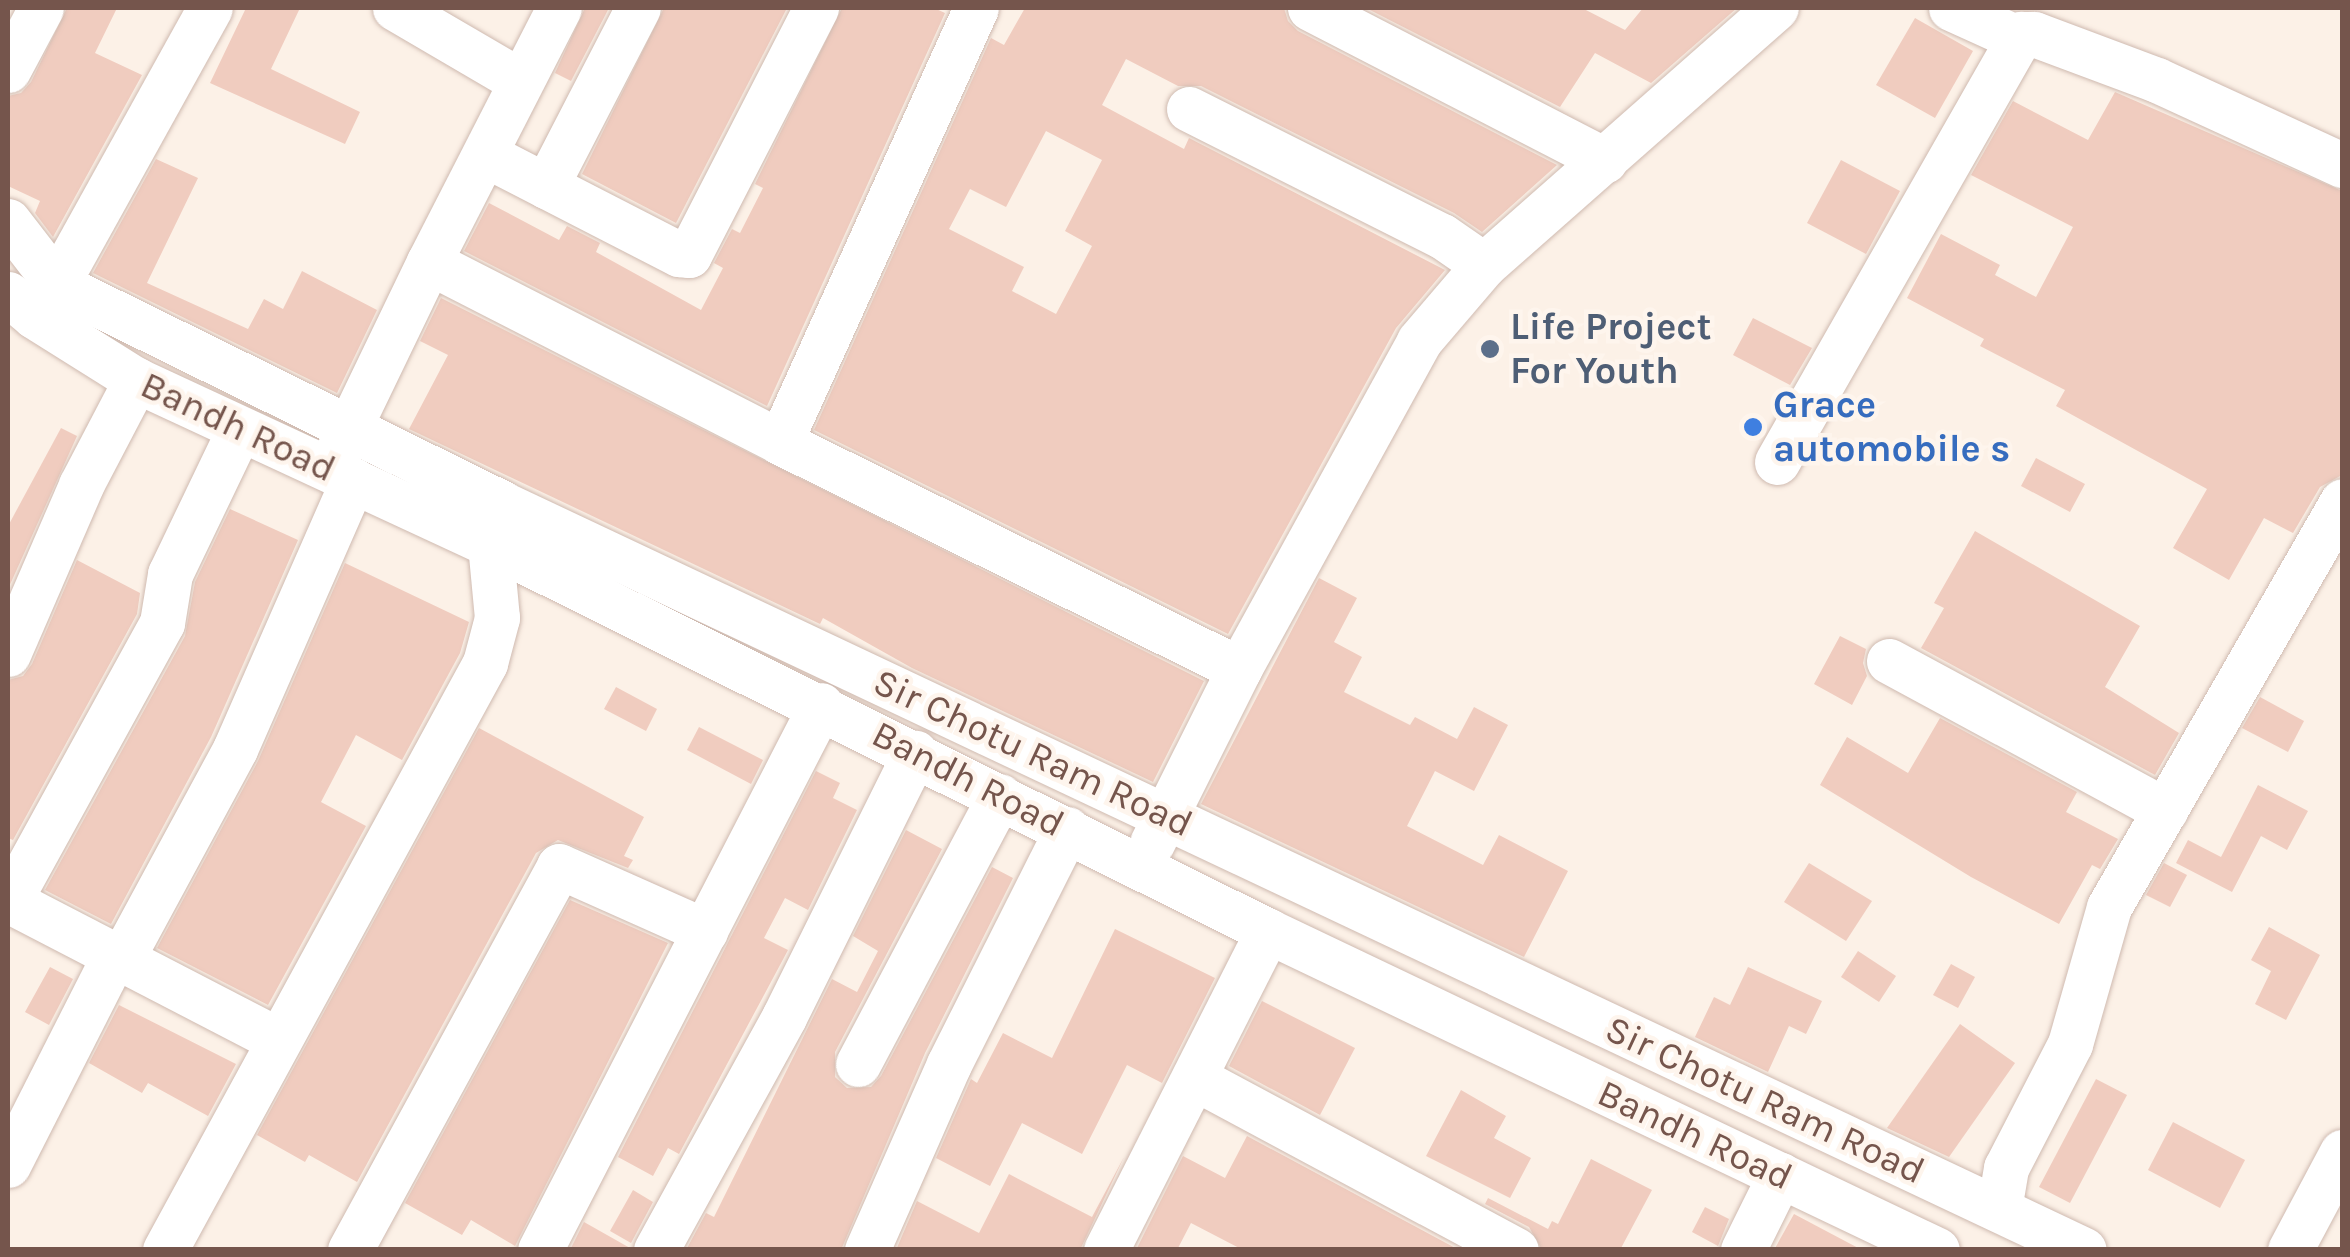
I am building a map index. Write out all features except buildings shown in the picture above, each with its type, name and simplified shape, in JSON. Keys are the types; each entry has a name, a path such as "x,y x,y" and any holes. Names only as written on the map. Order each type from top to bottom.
{"street":[{"path":"8,70 41,8"},
{"path":"58,282 210,8"},
{"path":"394,8 518,80"},
{"path":"8,1164 117,958 235,750 341,475 349,428 486,155 518,80 559,8"},
{"path":"546,186 638,8"},
{"path":"486,155 679,254 689,254 816,8"},
{"path":"780,442 976,8"},
{"path":"1310,8 1605,160"},
{"path":"1951,8 2017,38 2034,34 2218,105 2342,164"},
{"path":"1140,866 1239,668 1398,374 1448,305 1484,266 1766,10"},
{"path":"1777,462 1932,195 2017,38"},
{"path":"1188,108 1442,236 1484,266"},
{"name":"Sir Chotu Ram Road","path":"8,221 58,282 349,428 2084,1250"},
{"path":"430,262 780,442 1239,668"},
{"name":"Bandh Road","path":"8,294 34,316 136,380 490,544 915,752 1268,931 1937,1250"},
{"path":"8,654 81,486 136,380"},
{"path":"239,430 170,574 162,623 8,901 278,1040"},
{"path":"1999,1210 2006,1168 2070,1044 2109,907 2342,502"},
{"path":"165,1250 485,663 497,618 490,544"},
{"path":"1889,661 2165,810"},
{"path":"540,1250 821,706"},
{"path":"657,1249 784,1017 915,752"},
{"path":"858,1064 1000,796"},
{"path":"867,1250 948,1064 1067,829"},
{"path":"350,1250 559,866 705,932"},
{"path":"1106,1250 1268,931"},
{"path":"1195,1078 1516,1250"},
{"path":"2290,1250 2342,1152"},
{"path":"1858,1212 1887,1157"},
{"path":"1743,1250 1780,1175"}],"place":[{"name":"Life Project For Youth","path":"1490,349"},
{"name":"Grace automobile s","path":"1753,427"}]}
